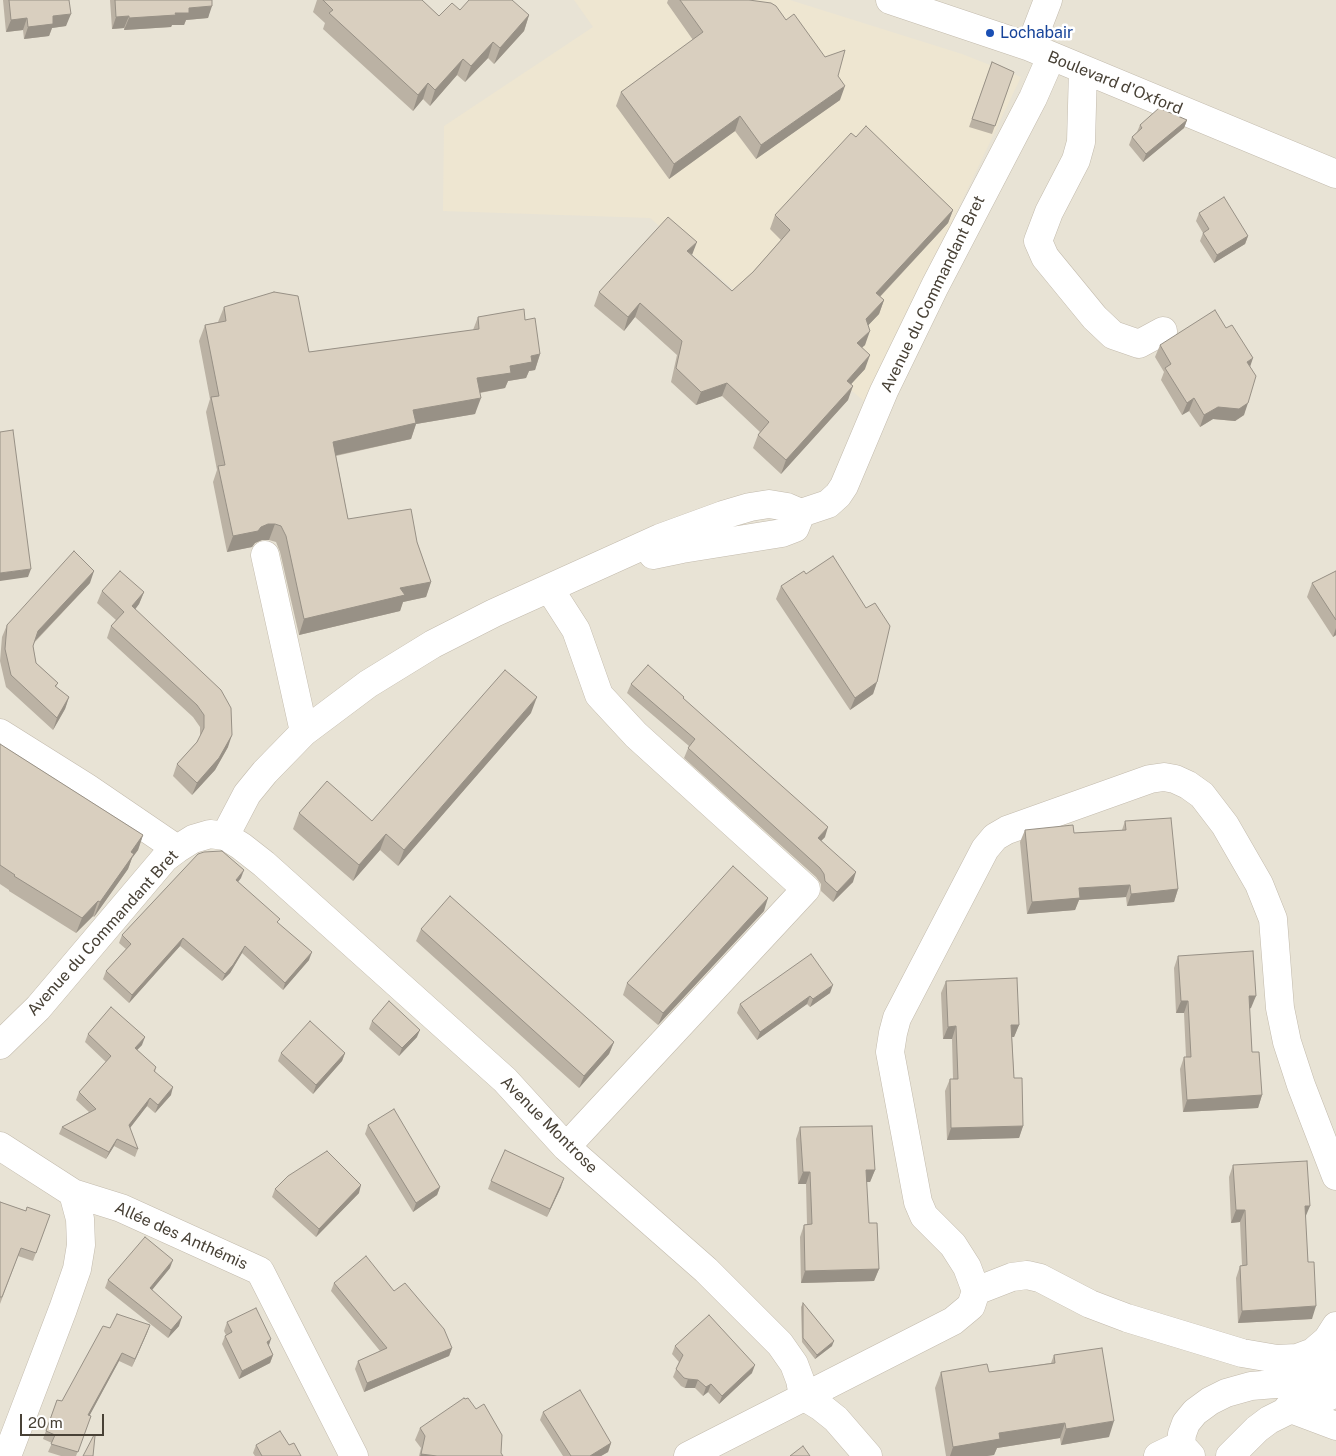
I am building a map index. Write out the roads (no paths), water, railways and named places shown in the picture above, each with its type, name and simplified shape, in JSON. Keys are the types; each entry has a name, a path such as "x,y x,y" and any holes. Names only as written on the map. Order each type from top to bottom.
{"street":[{"name":"Boulevard d'Oxford","path":"890,0 1040,52 1336,174"},
{"name":"Avenue du Commandant Bret","path":"0,1045 38,1008 165,858 177,848 193,839 210,834 225,836 247,794 265,772 304,732 368,684 433,644 494,613 596,567 682,548 782,533 794,528 801,513 828,504 838,495 844,486 884,391 970,217 1034,98 1048,0"},
{"path":"1083,70 1081,142 1076,160 1049,212 1038,240 1045,257 1094,318 1113,335 1139,344 1163,331"},
{"path":"265,555 304,732"},
{"path":"549,588 576,630 599,695 636,735 806,889 566,1147"},
{"path":"0,733 177,848"},
{"path":"688,1456 953,1321 971,1306 976,1291 967,1267 953,1245 924,1216 918,1202 890,1052 898,1018 985,849 995,837 1007,830 1150,779 1175,779 1188,784 1202,795 1225,826 1259,884 1273,919 1280,1008 1287,1042 1301,1085 1336,1176"},
{"name":"Avenue Montrose","path":"225,836 264,864 498,1073 566,1147 706,1270 780,1344 794,1364 803,1396"},
{"name":"Allée des Anthémis","path":"0,1146 73,1194 121,1208 260,1271 354,1456"},
{"path":"7,1456 77,1269 81,1245 80,1219 73,1194"},
{"path":"976,1291 1012,1276 1027,1275 1040,1278 1090,1304 1127,1318 1242,1353 1277,1358 1297,1358 1312,1352 1327,1340 1336,1326"},
{"path":"1176,1452 1186,1423 1195,1412 1210,1401 1234,1390 1251,1386 1299,1382 1318,1376 1336,1365"},
{"path":"1234,1390 1336,1426"},
{"path":"1230,1456 1257,1428 1268,1420 1292,1410 1309,1406 1336,1393"},
{"path":"803,1396 836,1419 868,1456"}],"place":[{"name":"Lochabair","path":"990,33"}]}
